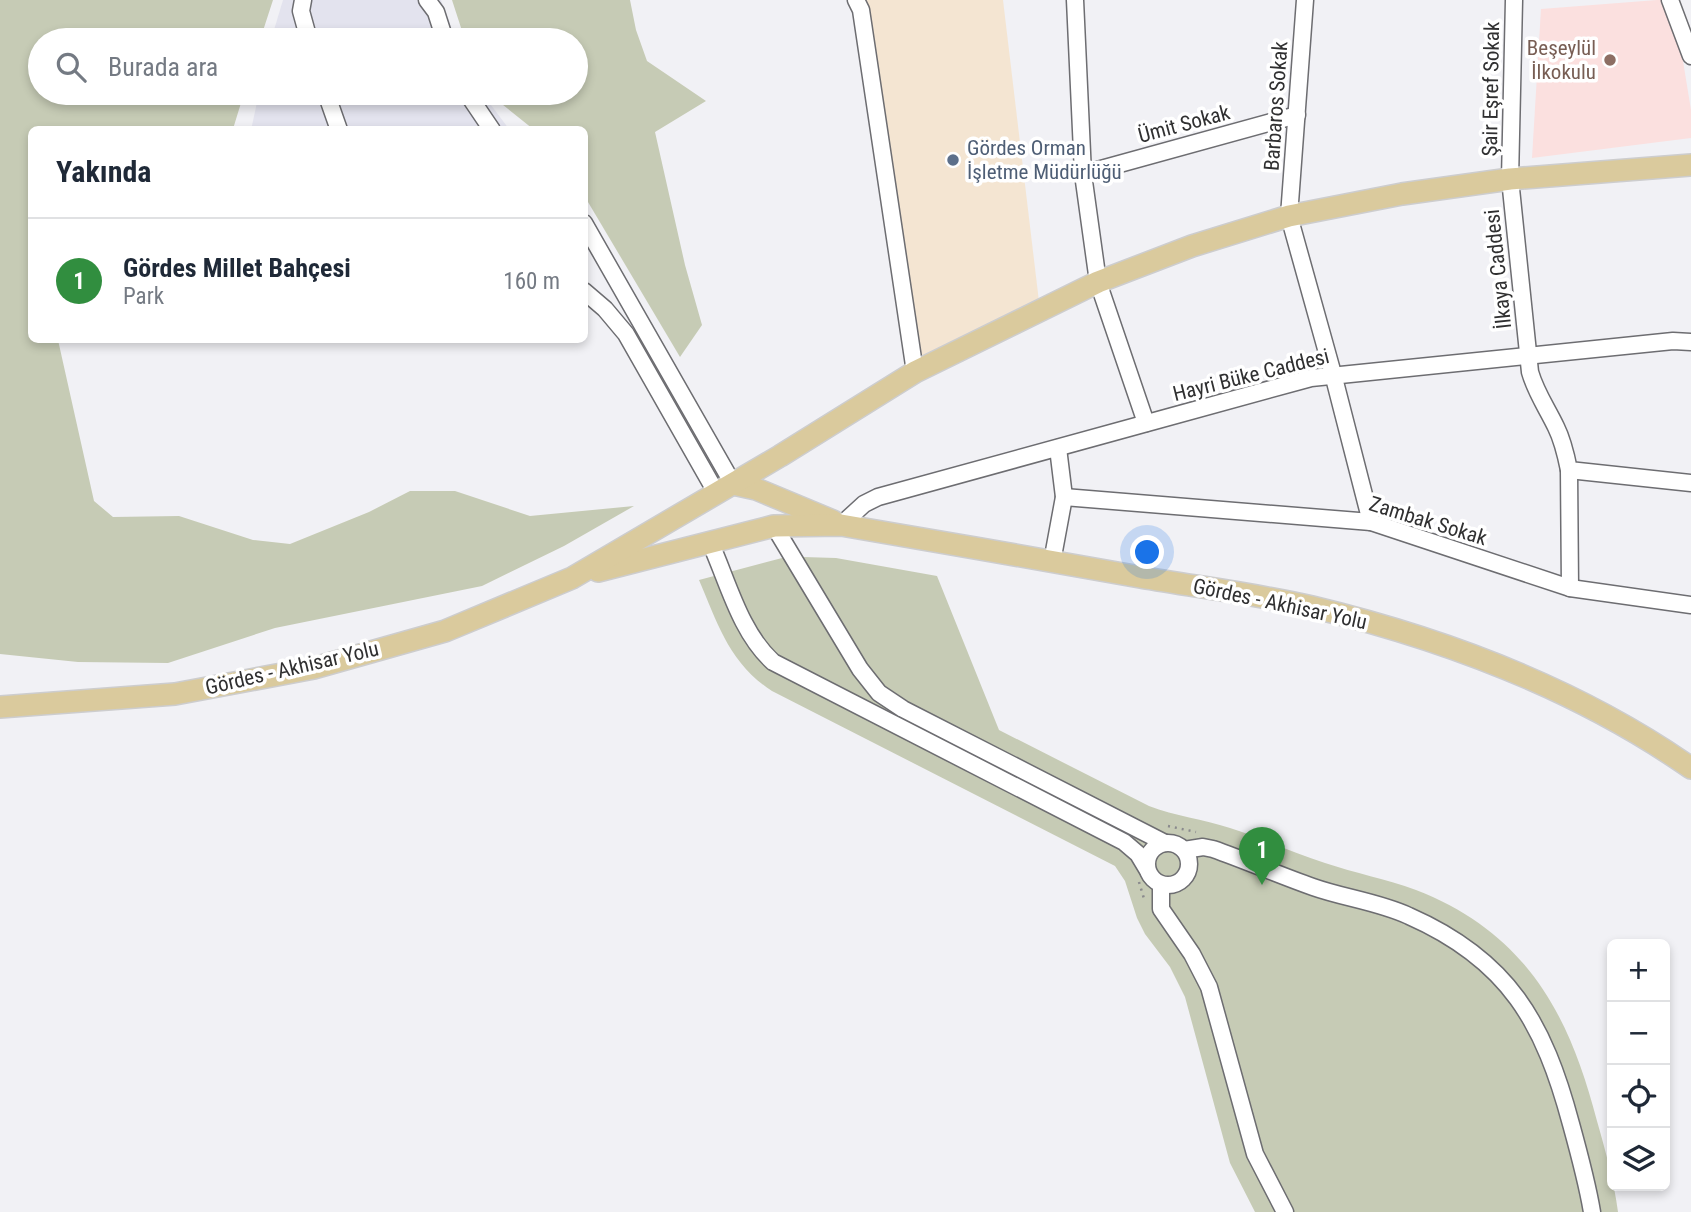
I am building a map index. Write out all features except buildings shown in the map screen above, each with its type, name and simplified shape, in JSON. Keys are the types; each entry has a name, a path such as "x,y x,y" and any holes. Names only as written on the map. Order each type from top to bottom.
{"main road":[{"name":"Gördes - Akhisar Yolu","path":"0,707 175,694 314,668 445,631 572,578 780,456 915,372 1098,282 1192,246 1289,216 1402,194 1510,179 1691,165"},
{"path":"774,526 782,520 785,511 768,488 766,477 780,456"},
{"name":"Gördes - Akhisar Yolu","path":"718,493 756,489 841,525"},
{"path":"710,542 698,539 692,530 693,523 718,493"},
{"name":"Gördes - Akhisar Yolu","path":"572,578 774,526 841,525 1309,606 1389,627 1466,653 1541,684 1612,719 1691,768"}],"street":[{"path":"303,0 301,10 306,28"},
{"path":"427,0 436,12 441,28"},
{"path":"856,0 861,10 915,372"},
{"path":"1075,0 1083,174 1098,282 1146,423"},
{"name":"Barbaros Sokak","path":"1289,216 1305,0"},
{"name":"Şair Eşref Sokak","path":"1510,179 1514,0"},
{"path":"1670,0 1691,56"},
{"path":"330,105 337,126"},
{"path":"475,105 489,126"},
{"name":"Ümit Sokak","path":"1083,174 1297,115"},
{"name":"İlkaya Caddesi","path":"1510,179 1528,355 1535,390 1565,448 1569,470 1570,589"},
{"path":"1289,216 1371,522"},
{"path":"588,231 718,493"},
{"path":"588,294 605,309 626,334 718,493"},
{"name":"Hayri Büke Caddesi","path":"841,525 864,503 878,497 1288,383 1333,374 1673,341 1691,342"},
{"path":"1052,562 1064,497 1058,447"},
{"path":"1569,470 1691,483"},
{"name":"Zambak Sokak","path":"1064,497 1371,522 1570,589 1691,605"},
{"path":"710,542 748,630 763,652 785,669 1124,842 1138,854 1142,872 1161,885 1176,885 1187,875 1190,862 1179,846 1166,843 903,709 879,692 860,669 774,526"},
{"path":"834,694 847,694 857,689 861,680 860,669"},
{"path":"1142,872 1153,849 1166,843"},
{"path":"1184,850 1203,847 1213,849 1314,887 1407,915 1460,942 1483,960 1522,1002 1549,1052 1588,1186 1592,1212"},
{"path":"1161,885 1161,909 1192,954 1209,988 1255,1154 1284,1212"}],"path":[{"path":"1142,872 1145,904"}],"shaded area":[{"path":"283,0 441,0 452,28 275,28"},
{"name":"Gördes Orman İşletme Müdürlüğü","path":"856,0 1003,0 1040,310 915,372"},
{"name":"Beşeylül İlkokulu","path":"1673,0 1691,110 1691,138 1532,158 1541,9"},
{"path":"256,105 491,105 507,126 252,126"}],"green space":[{"path":"0,0 273,0 264,28 28,28 28,105 240,105 234,126 28,126 28,343 59,343 94,501 113,517 179,516 253,540 290,544 369,512 410,491 455,491 530,516 634,506 564,546 482,586 275,628 168,663 78,662 0,654"},
{"path":"452,0 630,0 636,30 647,61 706,101 655,132 685,265 702,325 680,357 588,202 588,126 529,126 503,105 588,105 588,28 461,28"},
{"path":"782,558 836,558 937,576 999,730 1149,806 1230,828 1336,867 1416,890 1454,908 1487,929 1514,954 1537,981 1572,1045 1604,1144 1607,1157 1607,1191 1614,1191 1618,1212 1255,1212 1230,1163 1185,997 1170,967 1145,934 1125,881 1115,866 772,691 757,680 735,655 726,642 699,580"}],"place":[{"name":"Beşeylül İlkokulu","path":"1610,60"},
{"name":"Gördes Orman İşletme Müdürlüğü","path":"953,160"},
{"name":"Gördes Millet Bahçesi","path":"1262,885"}]}
